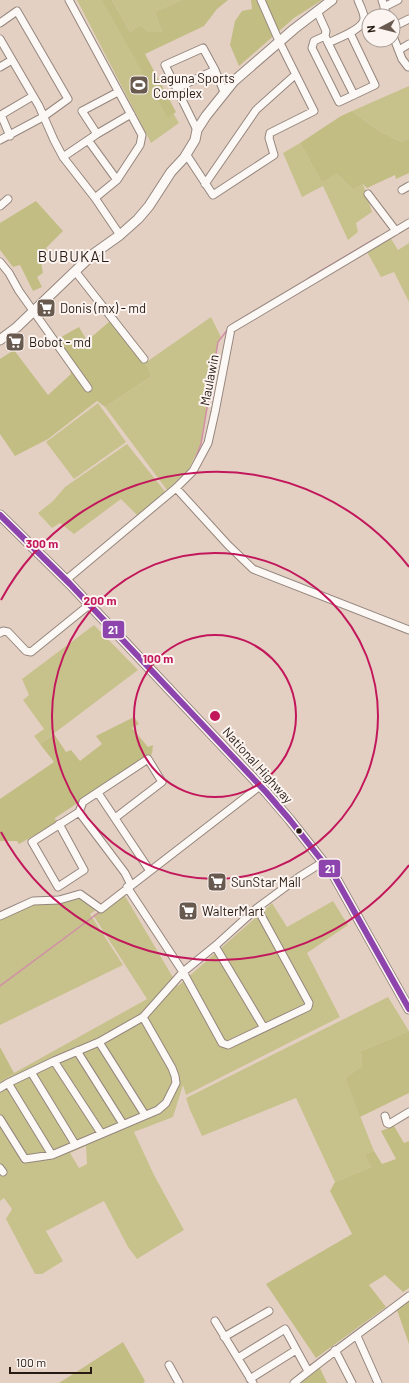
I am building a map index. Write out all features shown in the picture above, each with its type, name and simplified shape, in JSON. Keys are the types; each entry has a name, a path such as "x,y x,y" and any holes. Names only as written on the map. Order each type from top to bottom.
{"main road":[{"path":"0,340 17,327 92,255 120,235 144,212 171,172 186,154 195,140 197,130 224,92 234,81 279,41 332,0"},
{"name":"National Highway","path":"0,515 66,580 260,786 290,820 331,870 409,1010"}],"street":[{"path":"69,0 142,135 140,145 117,180 95,198"},
{"path":"186,154 213,195 274,155 269,138 270,133 314,111 295,75 261,0"},
{"path":"328,43 350,33 362,24 364,17 358,0"},
{"path":"383,3 398,0"},
{"path":"0,23 17,11 68,100 43,117 0,140"},
{"path":"317,11 326,31 325,36 328,43 354,95"},
{"path":"325,36 314,41 312,48 339,102 375,85 350,33"},
{"path":"0,40 39,106 63,157 95,198 120,235"},
{"path":"409,44 398,50 402,59 409,67"},
{"path":"197,130 165,64 203,48 215,70 224,92"},
{"path":"0,67 12,60"},
{"path":"177,88 215,70"},
{"path":"205,184 256,110 295,75"},
{"path":"98,134 82,111 118,92"},
{"path":"10,136 1,115 33,96"},
{"path":"63,157 131,114"},
{"path":"88,140 117,180"},
{"path":"402,190 409,186"},
{"path":"368,194 396,231"},
{"path":"0,206 8,199"},
{"name":"Maulawin","path":"66,580 176,488 193,471 208,443 231,329 409,223"},
{"path":"0,262 88,388"},
{"path":"75,271 144,358"},
{"path":"176,488 252,569 409,630"},
{"path":"0,633 3,631 8,632 26,651 31,652 89,605"},
{"path":"59,824 84,870 58,887 32,842 59,824 79,812 83,802 148,760 162,782 115,818"},
{"path":"0,916 33,901 59,900 80,894 101,909 260,786"},
{"path":"98,793 150,871"},
{"path":"79,812 125,873 129,886 184,972 222,1043 228,1045 308,1007 309,1004 257,908"},
{"path":"0,1088 54,1061 99,1042 143,1017 184,972 257,908 299,877 323,862"},
{"path":"215,946 264,1028"},
{"path":"0,1119 25,1160 52,1155 158,1110 166,1102 176,1082 172,1068 143,1017"},
{"path":"99,1042 145,1115"},
{"path":"77,1051 123,1124"},
{"path":"54,1061 102,1133"},
{"path":"31,1072 76,1144"},
{"path":"8,1083 52,1155"},
{"path":"385,1116 386,1123 389,1124 409,1112"},
{"path":"294,1383 409,1296"},
{"path":"224,1337 269,1311"},
{"path":"215,1321 251,1381 296,1350"},
{"path":"238,1358 285,1329 308,1371"},
{"path":"357,1336 378,1383"},
{"path":"336,1350 352,1383"},
{"path":"169,1365 179,1383"}],"shaded area":[{"name":"Laguna Sports Complex","path":"77,0 107,0 179,123 151,143"},
{"path":"102,0 112,0 130,32 140,25 149,32 162,32 155,12 181,0 228,0 217,9 204,26 145,54 176,112 168,118"},
{"path":"112,0 181,0 155,12 162,32 149,32 140,25 130,32"},
{"path":"251,0 322,0 294,18 239,66 230,45 235,21 242,11 252,9"},
{"path":"409,86 409,138 402,142 379,131 352,111"},
{"path":"352,111 379,131 402,142 409,138 409,173 396,179 395,175 367,188 363,184 353,190 337,174 322,183 300,143 341,116"},
{"path":"300,143 322,183 337,174 353,190 363,184 372,212 356,223 358,232 348,240 323,186 302,197 283,153"},
{"path":"36,201 63,231 46,248 50,255 40,257 43,273 37,277 42,287 33,291 20,265 13,267 0,250 0,223"},
{"path":"390,237 398,250 409,243 409,302 394,272 381,277 367,252"},
{"path":"211,317 221,337 218,342 201,444 189,469 167,490 105,407 152,376 145,363"},
{"path":"110,321 145,363 152,376 105,407 97,401 48,439 15,456 0,434 0,359 14,350 48,395 71,374 61,337 79,327 87,341"},
{"path":"98,403 126,442 74,479 46,442"},
{"path":"127,444 167,494 138,516 121,499 74,534 60,523 52,528 38,513 53,501 65,487"},
{"path":"94,625 138,670 40,744 34,736 44,729 23,700 29,695 22,679"},
{"path":"134,717 139,724 132,728 148,747 153,745 152,754 55,818 56,823 19,844 17,841 0,841 0,799 54,762 40,744 54,734 66,752 71,750 80,761 102,744 96,736"},
{"path":"125,896 178,986 272,903 287,927 333,901 348,925 307,953 340,1017 186,1095 183,1085 173,1117 134,1132 154,1175 184,1230 137,1259 128,1247 104,1201 46,1231 63,1261 42,1274 35,1274 6,1219 12,1209 4,1198 0,1201 0,1082 147,999 93,915","holes":["86,1146 87,1164 79,1168 70,1153"]},
{"path":"79,898 96,910 90,914 123,965 0,1025 0,920 34,904"},
{"path":"388,997 409,1031 361,1051 362,1066 345,1078 374,1151 364,1154 371,1167 335,1182 296,1098 202,1136 186,1098"},
{"path":"409,1031 409,1093 360,1117 345,1078 362,1066 361,1051"},
{"path":"0,1047 14,1073 0,1082"},
{"path":"394,1126 404,1143 409,1141 409,1288 403,1292 385,1275 369,1285 386,1307 316,1358 266,1284 352,1234 330,1191 335,1182 371,1167 364,1154 374,1151 382,1164 396,1159 381,1131"},
{"path":"409,1301 409,1344 397,1310"},
{"path":"123,1342 145,1381 143,1383 59,1383"},
{"path":"320,1368 327,1383 300,1383"}],"waterway":[{"path":"309,278 378,237"},
{"path":"236,322 248,315"},
{"path":"194,462 201,444 218,342 228,329"},
{"path":"0,986 101,911"}],"transit line":[{"name":"21","path":"0,515 70,584 266,792 290,820 331,870 409,1009"}],"place":[{"name":"Laguna Sports Complex","path":"139,85"},
{"name":"Donis (mx) - md","path":"46,308"},
{"name":"Bobot - md","path":"15,342"},
{"name":"SunStar Mall","path":"217,882"},
{"name":"WalterMart","path":"188,911"}],"district":[{"name":"BUBUKAL","path":"74,257"}]}
